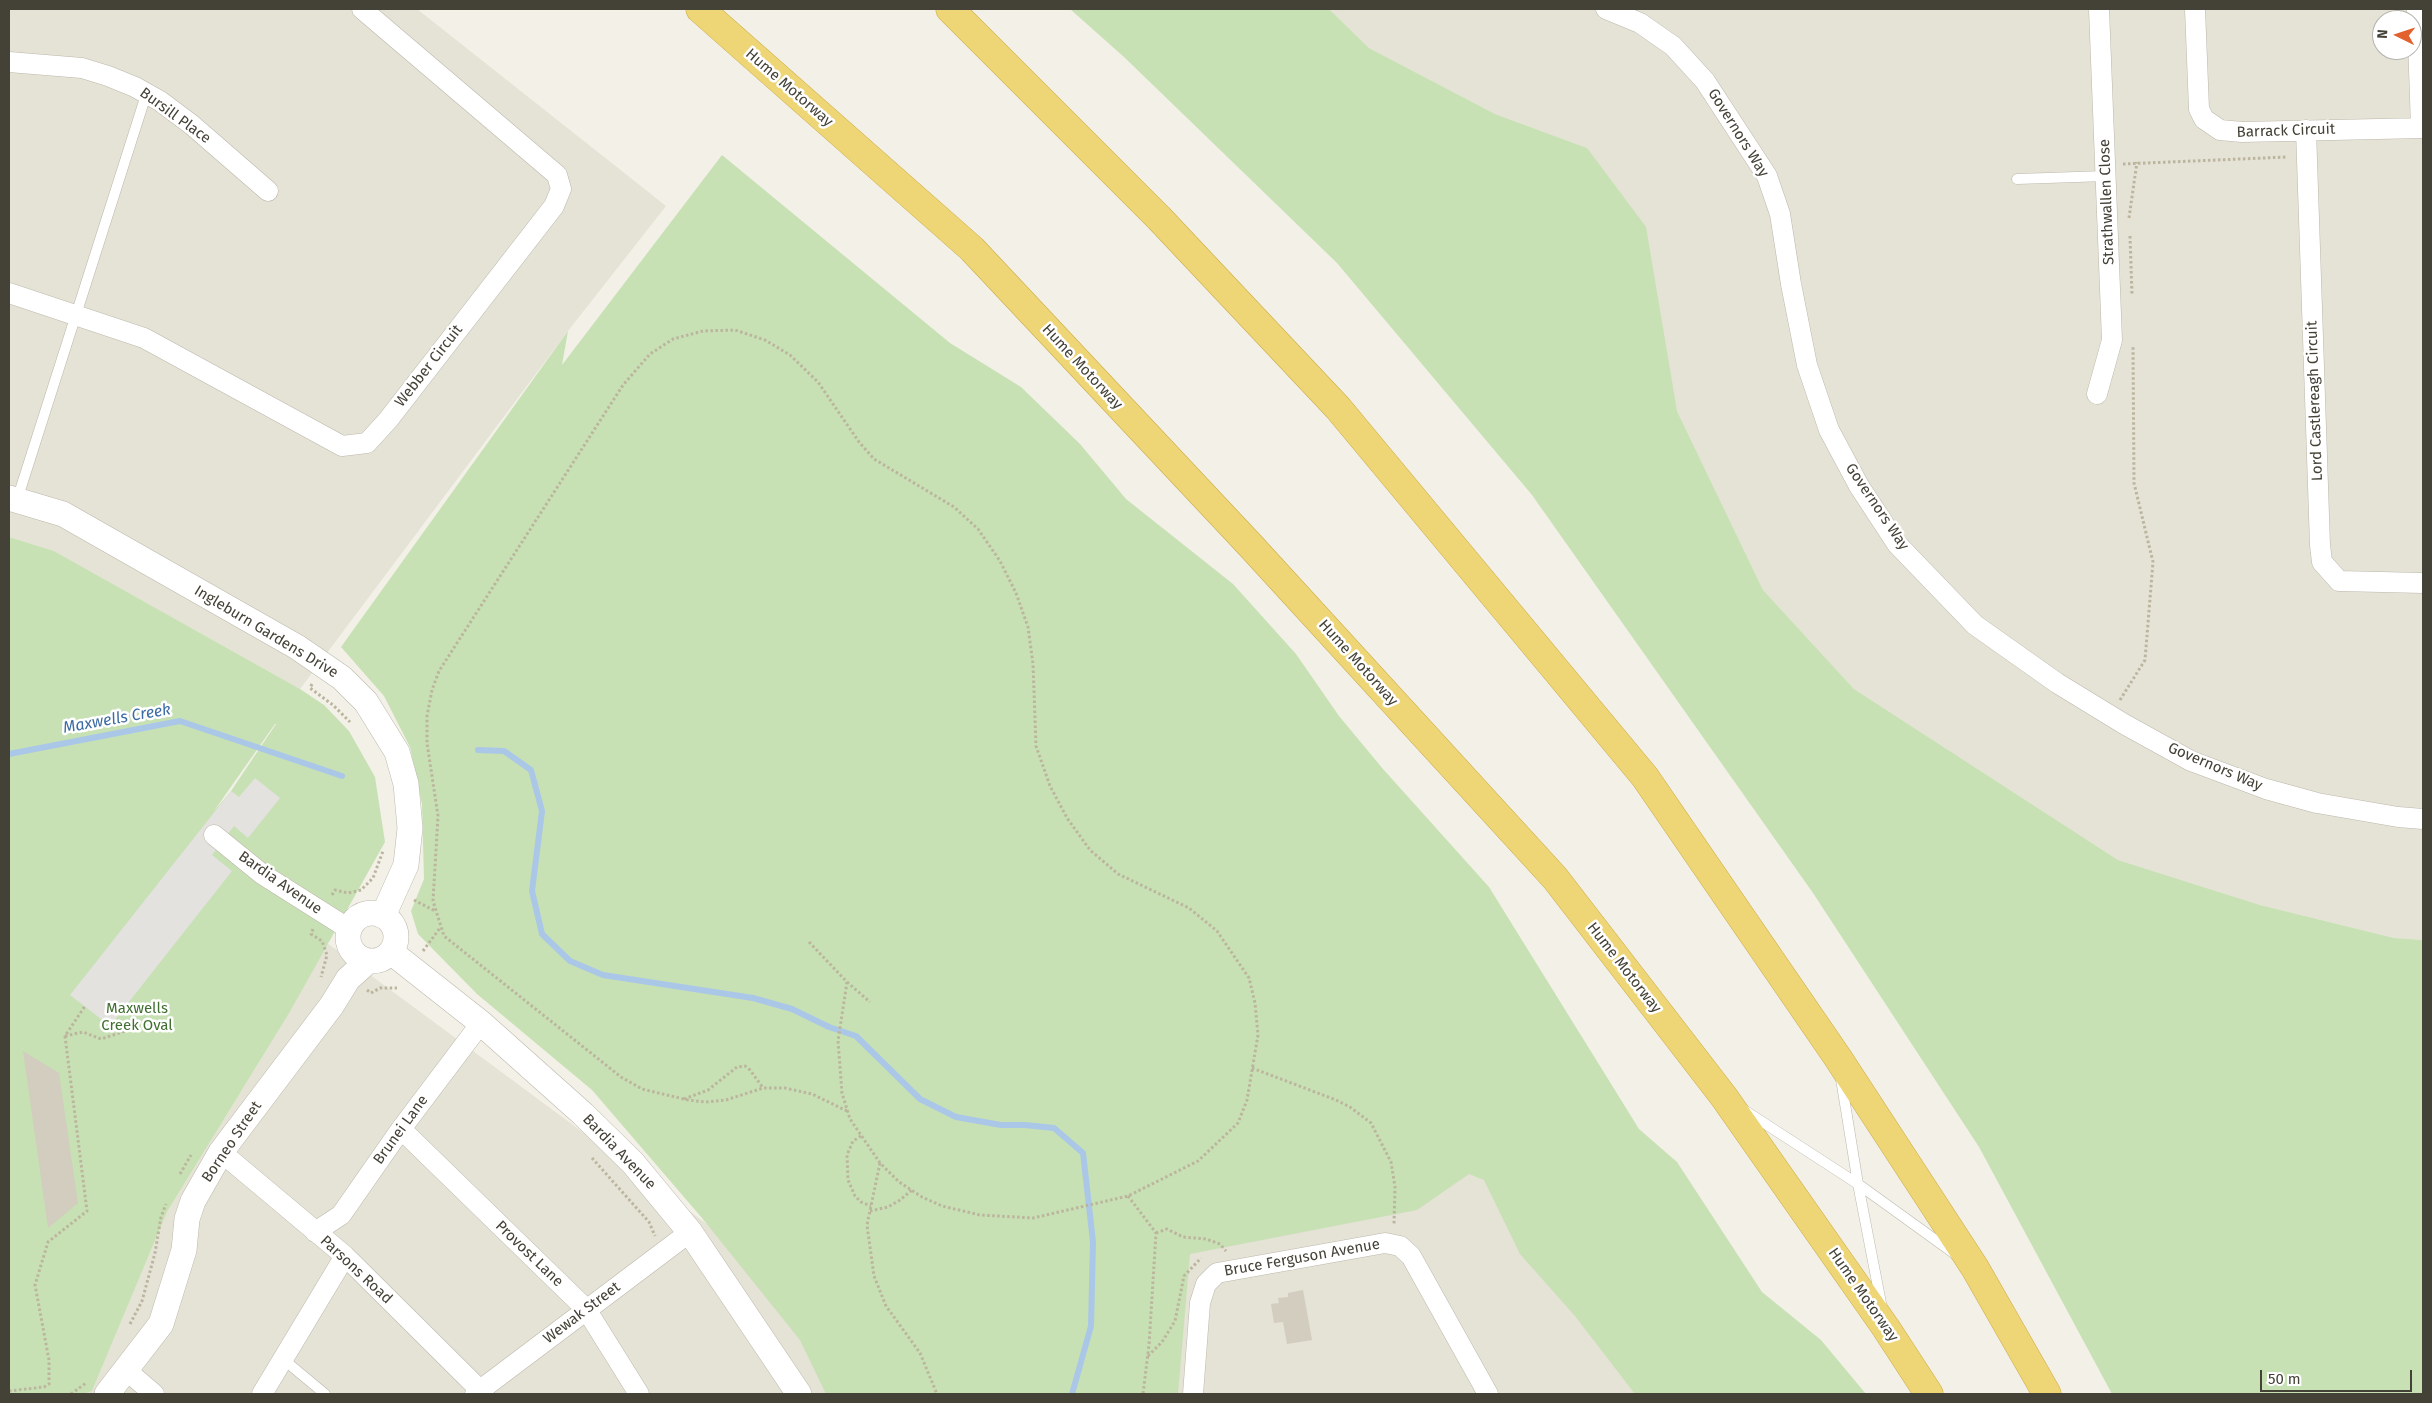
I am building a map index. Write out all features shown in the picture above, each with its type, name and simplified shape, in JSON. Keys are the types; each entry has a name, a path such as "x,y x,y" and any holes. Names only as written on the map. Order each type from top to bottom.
{"highway":[{"name":"Hume Motorway","path":"700,9 972,249 1250,546 1555,878 1724,1097 1886,1328 1929,1394"},
{"path":"950,9 1159,218 1338,408 1645,777 1838,1058 1975,1268 2047,1394"}],"street":[{"name":"Webber Circuit","path":"9,293 144,338 342,446 367,443 388,420 554,206 561,189 556,175 362,9"},
{"name":"Governors Way","path":"1606,9 1640,24 1673,46 1705,81 1767,176 1780,214 1807,365 1830,430 1858,486 1897,544 1974,625 2057,683 2191,760 2266,789 2317,803 2398,817 2423,819"},
{"name":"Strathwallen Close","path":"2098,394 2112,340 2099,9"},
{"name":"Barrack Circuit","path":"2195,9 2199,105 2204,119 2225,132 2422,128"},
{"path":"2418,9 2422,128"},
{"name":"Bursill Place","path":"9,62 82,68 108,76 160,101 192,125 268,191"},
{"name":"Lord Castlereagh Circuit","path":"2306,130 2322,562 2339,581 2423,583"},
{"name":"Ingleburn Gardens Drive","path":"13,499 63,514 288,642 342,678 366,702 397,752 406,784 410,828 406,865 383,916"},
{"name":"Bardia Avenue","path":"214,835 262,874 349,929"},
{"path":"367,913 383,916 394,928 394,945 391,952 379,961 368,961 357,957 348,944 349,929 359,916 367,913"},
{"name":"Bardia Avenue","path":"391,952 481,1022 583,1114 627,1157 690,1232 799,1394"},
{"name":"Borneo Street","path":"107,1394 161,1324 184,1250 187,1219 193,1201 221,1152 332,1005 348,979 368,961"},
{"name":"Brunei Lane","path":"315,1232 341,1215 401,1129 481,1022"},
{"name":"Provost Lane","path":"401,1129 586,1310 639,1394"},
{"name":"Parsons Road","path":"221,1152 345,1256 480,1393"},
{"name":"Wewak Street","path":"480,1393 690,1232"},
{"name":"Bruce Ferguson Avenue","path":"1193,1394 1200,1302 1206,1284 1217,1273 1385,1243 1400,1246 1411,1256 1488,1394"},
{"path":"262,1394 345,1256"},
{"path":"126,1370 154,1394"}],"lane":[{"path":"13,499 76,315 146,95"},
{"path":"2017,179 2105,171"},
{"path":"1838,1058 1858,1184 1886,1328"},
{"path":"1724,1097 1858,1184 1975,1268"},
{"path":"283,1359 325,1394"}],"path":[{"path":"2105,171 2138,162 2306,157"},
{"path":"2132,299 2128,218 2138,162"},
{"path":"847,982 838,1041 842,1093 847,1111 861,1136 880,1163 899,1182 922,1197 949,1208 980,1216 1033,1218 1128,1196 1198,1161 1238,1123 1247,1100 1258,1035 1255,1003 1249,978 1217,931 1189,908 1118,874 1090,850 1066,818 1050,786 1036,746 1033,664 1028,627 1016,593 1000,561 978,529 954,507 874,459 859,442 818,382 790,355 765,340 735,330 703,331 672,339 650,354 623,385 443,665 432,690 427,716 427,743 438,816 433,901 444,936 621,1077 642,1089 682,1099 706,1102 726,1100 763,1088 785,1088 812,1094 847,1111"},
{"path":"2110,715 2145,660 2153,562 2134,484 2132,345"},
{"path":"310,688 333,704 354,729"},
{"path":"335,890 348,893 361,890 373,878 384,850"},
{"path":"809,942 847,982 870,1002"},
{"path":"371,993 380,988 396,987 404,993"},
{"path":"9,1391 44,1387 49,1384 49,1360 35,1285 48,1242 87,1211 65,1036 85,1006"},
{"path":"65,1036 84,1032 101,1039 138,1027"},
{"path":"682,1099 708,1090 737,1067 745,1066 750,1070 763,1088"},
{"path":"1252,1068 1350,1106 1370,1123 1391,1162 1395,1187 1395,1225"},
{"path":"861,1136 853,1141 847,1156 848,1180 855,1196 861,1202 871,1206"},
{"path":"587,1151 649,1222 651,1231"},
{"path":"880,1163 867,1225 874,1276 886,1306 920,1354 937,1394"},
{"path":"870,1211 888,1206 900,1200 912,1190"},
{"path":"1128,1196 1156,1233 1149,1345 1143,1394"},
{"path":"1156,1233 1167,1229 1183,1237 1206,1239 1220,1244 1226,1251"}],"shaded area":[{"path":"9,9 417,9 666,206 568,331 300,689 54,551 9,537"},
{"path":"1329,9 2423,9 2423,940 2394,938 2260,905 2118,860 1854,689 1763,590 1677,411 1665,351 1587,148 1495,114 1369,48"},
{"path":"255,778 280,798 248,838 234,826 212,855 232,871 110,1026 70,995 231,791 239,797"},
{"path":"327,943 865,1341 1573,1102 1784,1394 83,1394 92,1391 167,1212 288,1015"}],"green space":[{"path":"1070,9 1329,9 1369,48 1495,114 1587,148 1646,227 1677,411 1763,590 1854,689 2118,860 2260,905 2394,938 2423,940 2423,1394 2112,1394 1979,1147 1813,893 1532,495 1337,263 1124,57"},
{"path":"722,155 950,343 1021,387 1080,444 1126,499 1233,584 1296,654 1339,716 1383,769 1489,887 1639,1129 1677,1162 1762,1292 1821,1340 1866,1394 1635,1394 1575,1316 1520,1254 1484,1180 1469,1174 1417,1210 1190,1254 1178,1394 826,1394 800,1340 702,1218 592,1090 477,994 418,934 411,911 424,879 422,804 410,747 384,696 341,647 568,331 562,365"},
{"name":"Maxwells Creek Oval","path":"9,537 54,551 300,689 324,705 349,731 375,777 385,842 288,1015 167,1212 92,1391 83,1394 9,1394","holes":["276,724 231,791 214,811"]}],"building":[{"path":"23,1051 59,1073 78,1203 48,1228"},
{"path":"1303,1290 1312,1340 1287,1344 1283,1322 1274,1323 1271,1304 1279,1303 1278,1298 1288,1297 1288,1293"}],"waterway":[{"name":"Maxwells Creek","path":"9,754 180,721 342,776"},
{"path":"478,750 504,751 531,770 542,811 532,891 542,934 570,961 603,975 753,998 792,1009 829,1027 856,1036 920,1099 956,1117 1001,1125 1054,1128 1083,1153 1093,1242 1091,1326 1072,1394"}]}
